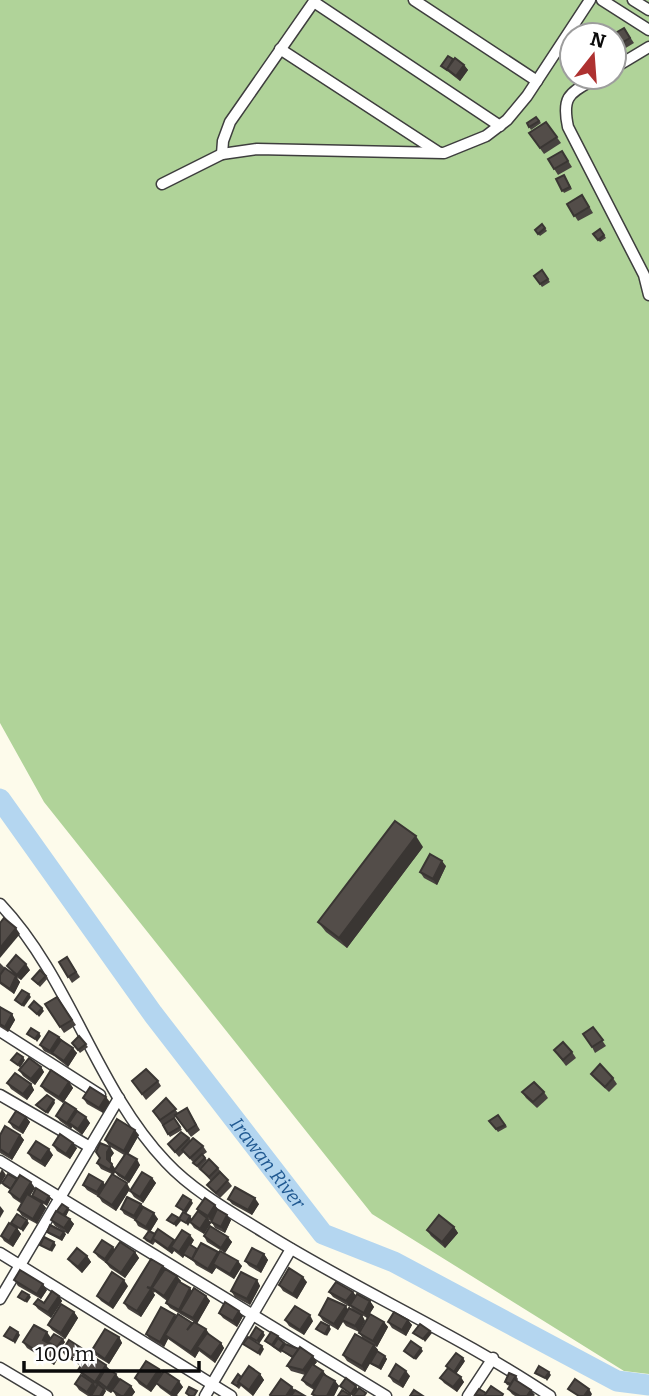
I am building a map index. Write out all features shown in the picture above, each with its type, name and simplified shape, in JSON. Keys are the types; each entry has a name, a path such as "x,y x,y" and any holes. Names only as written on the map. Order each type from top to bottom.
{"street":[{"path":"415,0 537,81"},
{"path":"162,184 222,153 257,149 439,153 486,136 500,126 537,81 590,0"},
{"path":"601,0 649,30"},
{"path":"632,0 649,10"},
{"path":"222,153 222,141 230,122 314,1 500,126"},
{"path":"628,60 649,47"},
{"path":"280,49 439,153"},
{"path":"574,91 569,94 565,104 568,127 644,275 649,295"},
{"path":"0,924 4,908"},
{"path":"4,908 66,998 117,1101 167,1164 209,1198 291,1250 493,1358 550,1396"},
{"path":"0,1031 117,1101"},
{"path":"0,1095 90,1147"},
{"path":"0,1299 62,1199 117,1101"},
{"path":"0,1161 386,1396"},
{"path":"205,1396 291,1250"},
{"path":"0,1253 231,1396"},
{"path":"468,1396 493,1358"},
{"path":"0,1368 47,1396"}],"green space":[{"path":"0,0 649,0 649,1374 624,1371 372,1214 44,802 0,723"}],"building":[{"path":"448,56 453,59 447,70 441,66"},
{"path":"455,58 464,65 456,76 447,69"},
{"path":"536,117 539,121 529,127 527,123"},
{"path":"546,122 557,137 540,148 529,133"},
{"path":"562,151 568,161 554,169 548,159"},
{"path":"564,175 570,187 562,191 556,179"},
{"path":"582,195 589,207 574,216 567,204"},
{"path":"542,224 545,228 538,234 535,230"},
{"path":"600,229 604,235 598,240 593,234"},
{"path":"542,270 548,279 540,284 534,276"},
{"path":"395,821 416,836 339,938 318,922"},
{"path":"430,854 442,861 433,879 420,872"},
{"path":"4,918 16,928 0,948 0,923"},
{"path":"16,955 26,964 17,975 7,966"},
{"path":"67,957 76,972 68,977 59,962"},
{"path":"5,968 16,976 10,989 0,982 0,975"},
{"path":"40,970 46,976 38,984 32,979"},
{"path":"22,990 29,994 22,1005 15,1000"},
{"path":"57,997 72,1020 60,1027 45,1004"},
{"path":"34,1001 42,1008 37,1014 29,1007"},
{"path":"0,1007 12,1014 5,1027 0,1024"},
{"path":"593,1027 603,1040 592,1047 583,1034"},
{"path":"31,1028 39,1033 35,1039 27,1034"},
{"path":"49,1031 59,1037 50,1051 40,1045"},
{"path":"79,1036 86,1044 78,1050 72,1043"},
{"path":"61,1040 73,1048 64,1061 52,1053"},
{"path":"563,1042 572,1052 563,1060 554,1050"},
{"path":"17,1053 23,1057 18,1065 11,1060"},
{"path":"29,1058 41,1067 31,1079 19,1070"},
{"path":"600,1064 613,1078 605,1087 591,1074"},
{"path":"146,1069 158,1081 142,1094 132,1081"},
{"path":"51,1070 69,1082 59,1097 41,1086"},
{"path":"15,1073 31,1084 23,1094 7,1083"},
{"path":"534,1082 544,1092 533,1102 522,1092"},
{"path":"90,1087 106,1097 99,1108 83,1098"},
{"path":"47,1095 54,1100 46,1112 36,1105"},
{"path":"166,1098 176,1109 160,1120 153,1111"},
{"path":"65,1102 76,1109 67,1123 56,1116"},
{"path":"187,1108 196,1125 187,1131 175,1115"},
{"path":"16,1111 26,1117 19,1128 9,1122"},
{"path":"77,1111 86,1117 78,1129 69,1123"},
{"path":"498,1115 505,1125 496,1129 489,1121"},
{"path":"174,1118 180,1127 168,1134 163,1125"},
{"path":"117,1119 135,1130 124,1151 105,1140"},
{"path":"5,1126 20,1135 9,1155 0,1149 0,1135"},
{"path":"181,1132 189,1138 175,1152 168,1144"},
{"path":"60,1134 73,1143 66,1154 53,1145"},
{"path":"193,1138 203,1146 190,1158 182,1150"},
{"path":"36,1141 49,1149 41,1161 28,1153"},
{"path":"100,1143 110,1147 107,1159 112,1164 110,1170 97,1163 100,1158 96,1152"},
{"path":"126,1153 137,1159 125,1178 114,1171"},
{"path":"202,1154 205,1158 197,1166 193,1163"},
{"path":"209,1159 218,1168 209,1177 200,1169"},
{"path":"142,1172 152,1178 140,1197 130,1191"},
{"path":"220,1172 228,1180 216,1193 207,1185"},
{"path":"8,1174 17,1179 11,1189 2,1183"},
{"path":"89,1174 103,1182 97,1192 83,1185"},
{"path":"112,1174 127,1183 112,1205 98,1196"},
{"path":"20,1175 31,1182 20,1200 9,1192"},
{"path":"235,1187 255,1198 248,1210 228,1199"},
{"path":"36,1188 49,1196 45,1203 32,1196"},
{"path":"27,1194 42,1203 33,1219 18,1210"},
{"path":"183,1195 191,1200 184,1211 176,1206"},
{"path":"127,1197 141,1204 134,1216 121,1209"},
{"path":"205,1198 215,1205 208,1216 197,1209"},
{"path":"62,1204 68,1208 63,1215 57,1211"},
{"path":"143,1207 154,1213 146,1227 135,1220"},
{"path":"217,1209 227,1215 221,1227 211,1222"},
{"path":"56,1211 70,1219 64,1228 51,1220"},
{"path":"198,1211 207,1218 200,1229 190,1222"},
{"path":"183,1212 190,1216 186,1223 179,1219"},
{"path":"17,1214 27,1220 21,1229 11,1223"},
{"path":"172,1214 179,1218 174,1224 167,1220"},
{"path":"439,1215 454,1227 442,1242 427,1230"},
{"path":"9,1223 17,1228 9,1241 1,1236"},
{"path":"50,1225 64,1232 60,1238 47,1232"},
{"path":"210,1226 228,1237 221,1248 204,1236"},
{"path":"158,1229 174,1240 168,1249 152,1238"},
{"path":"182,1230 190,1235 179,1252 171,1247"},
{"path":"149,1231 155,1234 151,1242 144,1238"},
{"path":"44,1237 54,1242 50,1250 40,1245"},
{"path":"102,1240 113,1247 105,1259 94,1252"},
{"path":"120,1242 135,1252 121,1273 106,1262"},
{"path":"201,1243 218,1252 208,1269 192,1259"},
{"path":"189,1244 197,1249 192,1259 183,1254"},
{"path":"77,1248 87,1256 78,1267 68,1259"},
{"path":"252,1248 264,1254 257,1267 245,1261"},
{"path":"220,1251 238,1261 230,1274 213,1264"},
{"path":"151,1259 163,1266 151,1288 147,1287 151,1289 137,1311 124,1303"},
{"path":"289,1268 303,1277 293,1294 279,1285"},
{"path":"165,1269 177,1276 164,1296 152,1288"},
{"path":"20,1270 43,1284 37,1294 14,1280"},
{"path":"112,1272 124,1280 109,1304 97,1296"},
{"path":"241,1272 257,1280 247,1299 231,1291"},
{"path":"178,1281 190,1288 179,1310 166,1303"},
{"path":"336,1282 353,1292 346,1301 329,1292"},
{"path":"194,1288 206,1296 193,1318 180,1311"},
{"path":"22,1291 29,1295 25,1301 18,1297"},
{"path":"52,1291 59,1296 48,1312 34,1304 38,1299 44,1303"},
{"path":"357,1294 370,1301 364,1313 350,1305"},
{"path":"328,1298 346,1306 334,1324 319,1315"},
{"path":"225,1302 239,1311 233,1321 219,1313"},
{"path":"61,1304 74,1312 61,1333 48,1325"},
{"path":"295,1306 310,1315 300,1330 285,1320"},
{"path":"161,1307 175,1315 160,1342 146,1334"},
{"path":"349,1308 362,1315 355,1326 342,1320"},
{"path":"394,1312 408,1320 402,1330 388,1322"},
{"path":"178,1314 192,1323 187,1330 194,1322 206,1329 191,1352 165,1335"},
{"path":"370,1314 384,1322 373,1341 359,1333"},
{"path":"321,1322 329,1326 325,1334 316,1329"},
{"path":"420,1324 430,1331 423,1339 413,1333"},
{"path":"34,1325 47,1332 43,1340 57,1348 50,1360 23,1342"},
{"path":"10,1327 18,1332 13,1341 4,1336"},
{"path":"256,1327 263,1332 257,1341 250,1337"},
{"path":"105,1329 119,1337 105,1359 92,1350"},
{"path":"271,1332 278,1336 272,1345 265,1341"},
{"path":"207,1333 221,1343 211,1357 197,1347"},
{"path":"54,1334 63,1339 57,1347 48,1342"},
{"path":"355,1334 374,1345 362,1366 343,1355"},
{"path":"248,1337 262,1346 258,1353 243,1344"},
{"path":"278,1338 284,1343 279,1350 273,1346"},
{"path":"69,1340 86,1351 79,1362 62,1351"},
{"path":"411,1341 421,1348 414,1358 404,1351"},
{"path":"285,1344 299,1349 293,1357 281,1350"},
{"path":"300,1347 313,1356 303,1370 287,1366"},
{"path":"377,1351 385,1356 379,1367 370,1363"},
{"path":"456,1353 463,1358 454,1372 446,1366"},
{"path":"89,1354 106,1365 95,1382 78,1370"},
{"path":"146,1361 159,1369 147,1387 135,1378"},
{"path":"312,1364 323,1371 312,1386 302,1380"},
{"path":"396,1364 406,1371 399,1382 389,1376"},
{"path":"249,1366 260,1374 249,1390 238,1382"},
{"path":"539,1366 549,1372 545,1378 535,1373"},
{"path":"106,1368 116,1374 107,1388 98,1381"},
{"path":"448,1368 461,1377 453,1387 440,1378"},
{"path":"164,1371 179,1381 171,1393 156,1383"},
{"path":"509,1373 516,1376 511,1384 505,1382"},
{"path":"238,1374 241,1377 237,1386 232,1383"},
{"path":"323,1374 335,1381 327,1396 316,1396 312,1394"},
{"path":"81,1375 93,1383 87,1392 75,1384"},
{"path":"346,1378 356,1386 351,1394 340,1386"},
{"path":"120,1379 131,1386 124,1396 112,1390"},
{"path":"281,1379 292,1387 286,1396 271,1396 270,1395"},
{"path":"514,1379 531,1390 527,1396 520,1396 508,1389"},
{"path":"575,1379 589,1389 584,1396 568,1389"},
{"path":"98,1384 104,1389 100,1396 91,1396"},
{"path":"491,1386 503,1394 502,1396 484,1396"},
{"path":"189,1387 197,1391 194,1396 186,1393"},
{"path":"359,1388 366,1393 364,1396 353,1396"},
{"path":"479,1389 486,1393 484,1396 475,1395"},
{"path":"295,1390 305,1396 291,1396"},
{"path":"342,1390 350,1395 350,1396 338,1396"},
{"path":"414,1390 423,1396 410,1396"}],"waterway":[{"name":"Irawan River","path":"0,799 153,1014 323,1234 394,1262 617,1381 649,1385"}]}
